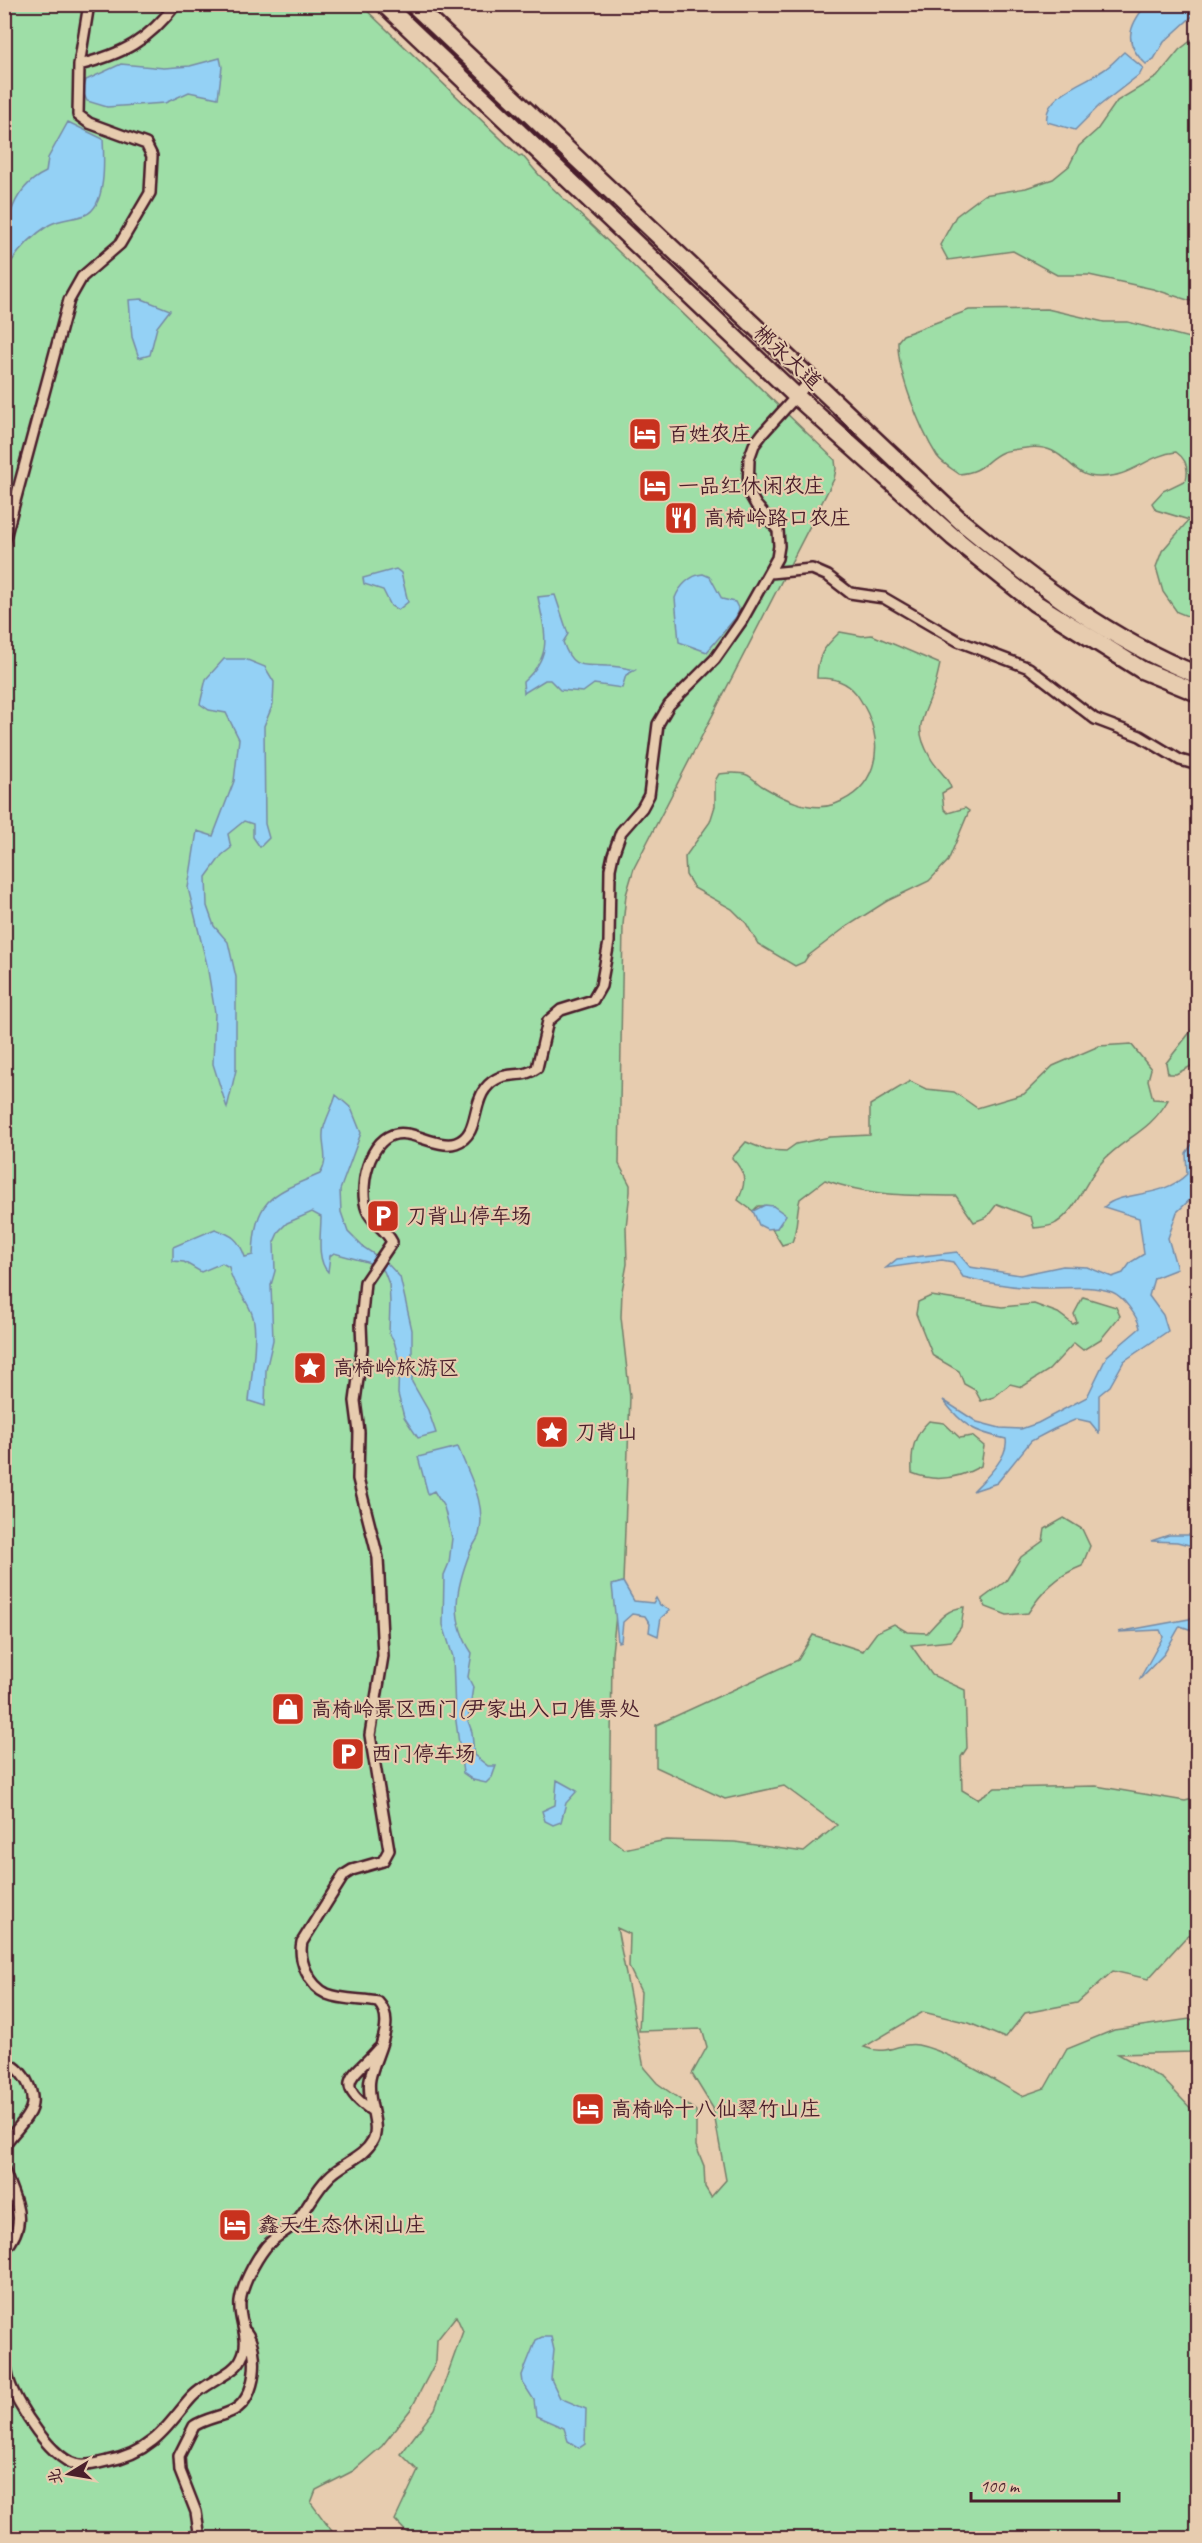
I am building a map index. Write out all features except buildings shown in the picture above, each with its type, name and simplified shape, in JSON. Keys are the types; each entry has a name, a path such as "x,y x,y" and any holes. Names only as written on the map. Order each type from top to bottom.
{"highway":[{"name":"郴永大道","path":"384,4 796,396 953,537 1035,603 1142,670 1197,693"},
{"name":"郴永大道","path":"413,4 962,522 1043,588 1153,657 1197,675"}],"street":[{"path":"4,542 69,300 82,277 120,244 150,193 152,156 146,144 89,123 78,115 79,65 89,4"},
{"path":"79,65 109,57 134,45 159,27 176,4"},
{"path":"370,2110 370,2079 386,2025 383,2007 378,2002 335,1996 318,1988 306,1971 300,1950 302,1942 344,1875 352,1869 383,1861 389,1850 370,1735 382,1656 378,1558 358,1479 359,1432 355,1401 361,1359 362,1298 365,1282 392,1242 388,1234 368,1212 364,1199 367,1173 381,1143 392,1134 405,1133 450,1144 462,1140 471,1129 481,1094 489,1083 498,1077 525,1073 537,1068 541,1062 545,1030 554,1014 586,1003 596,996 601,986 609,942 609,878 613,855 621,832 650,795 658,724 669,705 715,659 770,573 777,558 779,537 773,523 751,497 747,486 748,467 754,445 810,381"},
{"path":"770,573 812,569 828,576 850,593 884,598 958,640 1029,668 1095,719 1140,736 1179,760 1197,765"},
{"path":"4,2359 9,2381 20,2407 50,2447 67,2461 79,2465 123,2457 153,2441 205,2384 232,2371 239,2364 246,2348 246,2332 240,2303 266,2246 297,2221 329,2176 355,2160 374,2139 375,2118 370,2110 352,2095 349,2082 352,2074 380,2046"},
{"path":"4,2063 13,2065 22,2074 30,2087 33,2107 4,2146"},
{"path":"4,2169 17,2203 20,2218 17,2232 4,2251"},
{"path":"200,2538 196,2512 180,2471 179,2456 194,2426 234,2410 246,2397 253,2376 255,2349 246,2332"}],"green space":[{"name":"高椅岭旅游区","path":"5,5 361,5 519,156 522,155 539,175 835,460 834,479 634,868 626,895 623,925 619,1164 630,1185 626,1227 627,1264 622,1291 621,1317 630,1397 623,1582 613,1585 616,1615 612,1653 610,1838 624,1849 666,1840 735,1842 804,1852 837,1825 784,1786 725,1799 656,1767 656,1725 798,1660 813,1635 863,1651 877,1632 894,1624 907,1632 927,1633 947,1613 964,1607 961,1627 951,1641 911,1645 932,1675 965,1690 967,1748 961,1757 962,1790 977,1799 995,1788 1096,1786 1185,1801 1197,1798 1197,1935 1188,1935 1148,1979 1113,1971 1077,2003 1025,2013 1005,2038 969,2023 923,2012 864,2047 873,2050 887,2050 911,2044 930,2048 971,2067 1022,2096 1045,2088 1067,2049 1114,2030 1190,2019 1197,2021 1197,2050 1193,2052 1118,2054 1163,2079 1197,2115 1197,2538 412,2538 395,2520 418,2471 401,2454 435,2409 463,2331 456,2316 437,2340 436,2361 411,2409 382,2446 353,2471 316,2490 311,2503 337,2538 5,2538","holes":["617,1928 630,1934 629,1967 641,1992 639,2031 702,2029 707,2047 692,2074 713,2108 726,2180 711,2197 705,2187 704,2166 696,2146 696,2111 657,2083 644,2068"]},
{"path":"1197,36 1197,303 1153,289 1089,275 1057,275 1013,251 948,260 940,245 956,216 984,195 1026,188 1053,179 1069,166 1079,146 1097,130 1117,101 1157,77 1179,50"},
{"path":"1047,309 1104,322 1128,322 1197,340 1197,620 1177,612 1163,592 1156,567 1162,551 1189,520 1156,510 1152,503 1163,491 1186,480 1186,464 1176,452 1156,457 1120,474 1099,477 1088,476 1080,472 1050,450 1026,448 1003,452 974,471 959,474 939,459 930,445 911,400 901,368 898,341 903,335 969,310"},
{"path":"840,632 862,636 872,635 940,664 921,724 922,738 933,761 951,788 942,793 944,809 948,813 965,808 969,811 948,861 929,881 887,901 846,927 808,956 804,962 795,966 758,944 746,923 732,909 694,888 686,875 685,857 710,822 715,806 715,781 719,774 747,775 778,795 797,803 816,807 835,804 849,797 867,779 875,755 873,728 868,714 860,699 845,684 834,679 817,678 822,652"},
{"path":"1197,1018 1197,1063 1176,1074 1168,1074 1166,1063 1191,1031"},
{"path":"1131,1044 1151,1069 1148,1080 1153,1099 1168,1100 1153,1120 1109,1154 1095,1170 1070,1211 1051,1225 1034,1228 1031,1217 997,1204 987,1217 974,1222 956,1196 874,1192 825,1180 800,1199 792,1242 782,1245 772,1229 777,1228 773,1206 758,1206 753,1211 738,1200 744,1178 732,1158 746,1142 766,1150 786,1151 796,1144 830,1137 870,1135 870,1105 910,1081 926,1089 954,1092 977,1108 1024,1094 1053,1066 1099,1046"},
{"path":"931,1296 1002,1307 1034,1304 1058,1313 1073,1324 1077,1322 1074,1314 1083,1297 1116,1307 1120,1316 1101,1339 1083,1350 1074,1343 1049,1370 1022,1387 1010,1384 994,1397 981,1401 975,1390 964,1384 959,1371 933,1356 916,1314 918,1302"},
{"path":"929,1421 944,1423 960,1438 972,1436 984,1446 981,1466 955,1477 938,1479 912,1473 914,1444 919,1432"},
{"path":"1064,1518 1082,1529 1090,1546 1082,1566 1065,1574 1051,1585 1028,1613 1007,1615 986,1607 982,1599 1006,1581 1021,1557 1043,1541 1045,1529"}],"water":[{"path":"1146,5 1197,5 1198,11 1164,42 1154,59 1146,64 1134,49 1131,35 1135,21"},
{"path":"1124,52 1143,68 1140,74 1099,106 1075,130 1047,122 1047,113 1058,97 1105,69"},
{"path":"220,58 222,67 218,98 189,92 165,103 107,107 87,101 83,92 86,80 121,64 164,68 190,66"},
{"path":"68,122 103,139 103,181 97,202 85,215 58,221 42,230 24,245 5,271 10,214 23,190 46,172 48,158"},
{"path":"142,299 170,310 157,327 150,355 139,358 132,337 129,300"},
{"path":"396,569 401,573 408,602 398,610 391,606 383,590 364,584 363,578"},
{"path":"703,574 710,577 722,599 735,602 739,610 736,617 707,652 679,642 675,598 686,582"},
{"path":"555,595 568,634 563,642 571,658 579,664 635,670 626,675 622,688 594,684 583,692 560,690 550,680 545,680 524,693 523,682 539,663 545,643 538,597"},
{"path":"224,659 245,659 265,667 274,682 273,704 264,726 265,824 269,838 260,847 253,837 253,824 244,821 228,834 231,848 222,855 206,877 207,906 214,926 228,942 236,977 236,1070 227,1108 213,1064 215,1013 207,965 188,888 197,831 213,836 234,781 239,739 226,713 209,710 200,704 206,679"},
{"path":"336,1095 351,1108 361,1133 340,1190 341,1212 348,1232 363,1247 386,1262 400,1277 412,1330 412,1382 428,1410 436,1433 418,1438 404,1417 398,1394 399,1360 394,1341 389,1333 389,1284 384,1271 367,1262 334,1253 330,1256 328,1272 324,1267 321,1254 321,1217 312,1212 287,1223 279,1231 274,1242 275,1271 271,1285 273,1340 266,1370 265,1406 249,1401 254,1358 253,1317 248,1304 233,1281 229,1267 222,1263 201,1272 184,1262 173,1261 173,1247 215,1229 234,1238 245,1257 253,1255 258,1221 269,1201 278,1193 320,1174 325,1162 324,1127"},
{"path":"1197,1137 1197,1193 1177,1212 1168,1238 1177,1269 1154,1278 1149,1296 1163,1315 1168,1331 1124,1361 1110,1386 1099,1395 1099,1433 1090,1422 1077,1419 1054,1429 1031,1441 997,1483 973,1491 1000,1460 1006,1446 1006,1439 970,1427 943,1400 977,1422 1000,1428 1021,1429 1038,1423 1087,1397 1107,1356 1140,1328 1139,1323 1121,1298 1112,1292 1103,1290 1084,1287 1009,1286 990,1283 963,1277 953,1262 942,1260 886,1268 897,1259 957,1252 970,1267 1020,1275 1063,1266 1087,1267 1112,1277 1123,1273 1131,1262 1144,1254 1139,1218 1104,1207 1120,1198 1165,1188 1177,1182 1187,1174 1186,1153"},
{"path":"765,1205 773,1206 786,1215 777,1228 767,1229 759,1225 753,1211"},
{"path":"458,1447 476,1490 481,1512 479,1535 465,1565 457,1603 460,1628 472,1653 468,1677 473,1687 468,1721 472,1732 474,1755 488,1766 496,1766 492,1777 486,1783 473,1780 463,1773 455,1714 453,1657 443,1625 444,1575 449,1563 452,1538 444,1507 434,1491 428,1494 418,1457"},
{"path":"1169,1535 1197,1535 1197,1547 1177,1542 1151,1541"},
{"path":"623,1582 634,1601 653,1603 656,1598 660,1605 670,1610 661,1618 658,1636 649,1632 650,1624 645,1616 632,1614 623,1622 621,1641 618,1642 612,1585"},
{"path":"1197,1600 1197,1637 1192,1630 1180,1626 1164,1654 1139,1680 1163,1637 1160,1630 1118,1632 1189,1619 1194,1616 1193,1606"},
{"path":"557,1780 577,1791 566,1803 561,1822 553,1825 545,1821 542,1811 555,1805"},
{"path":"551,2337 554,2350 551,2379 560,2398 586,2409 585,2444 579,2448 568,2441 564,2428 536,2416 534,2400 523,2383 522,2375 536,2340"}],"place":[{"name":"百姓农庄","path":"645,434"},
{"name":"一品红休闲农庄","path":"655,486"},
{"name":"高椅岭路口农庄","path":"681,518"},
{"name":"刀背山停车场","path":"383,1216"},
{"name":"高椅岭旅游区","path":"310,1368"},
{"name":"刀背山","path":"552,1432"},
{"name":"高椅岭景区西门(尹家出入口)售票处","path":"288,1709"},
{"name":"西门停车场","path":"348,1754"},
{"name":"高椅岭十八仙翠竹山庄","path":"588,2109"},
{"name":"鑫天生态休闲山庄","path":"235,2225"}]}
